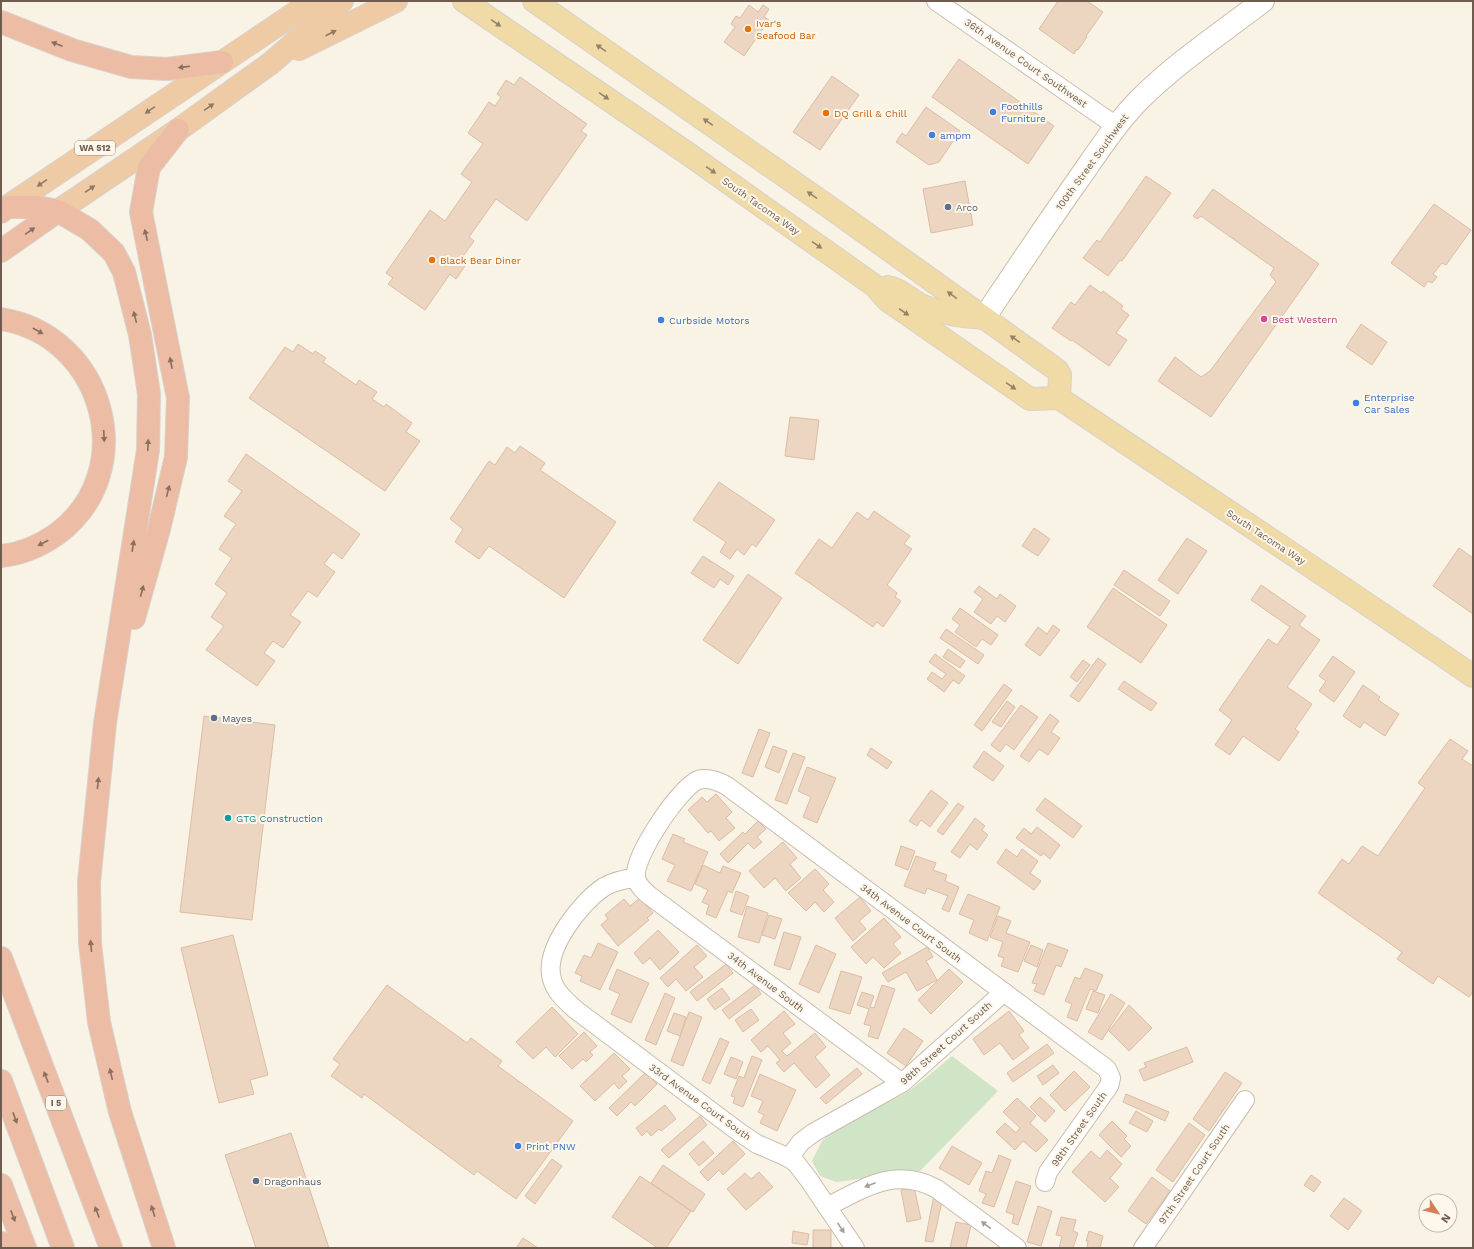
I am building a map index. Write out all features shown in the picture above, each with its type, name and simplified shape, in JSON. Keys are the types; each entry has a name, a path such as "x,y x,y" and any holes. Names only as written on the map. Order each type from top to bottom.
{"highway":[{"path":"257,38 287,1"},
{"name":"WA 512","path":"4,210 313,1"},
{"name":"WA 512","path":"1,251 178,130 271,63 342,1"},
{"path":"271,63 396,1"},
{"path":"1,22 72,50 131,68 167,69 222,62"},
{"path":"105,723 157,537 176,457 178,398 141,212 149,167 178,130"},
{"path":"4,210 37,207 58,211 90,230 114,253 124,272 140,335 149,394 148,450 105,723 89,882 90,942 99,1022 120,1112 164,1248"},
{"path":"1,320 21,324 42,333 70,354 80,366 94,391 100,410 104,444 102,463 97,480 90,497 80,513 65,528 49,539 21,552 1,556"},
{"name":"I 5","path":"1,958 111,1248"},
{"path":"1,1081 63,1248"},
{"path":"1,1185 25,1248"},
{"path":"1,1243 4,1248"}],"main road":[{"name":"South Tacoma Way","path":"464,1 684,151 876,286 887,300 1030,399 1059,398 1202,495 1398,624 1473,676"},
{"path":"534,1 832,209 1057,370 1060,375 1059,398"},
{"name":"100th Street Southwest","path":"984,318 1052,216 1116,126 1138,101 1190,56 1263,1"},
{"path":"876,286 894,288 922,306 940,312 957,316 984,318"}],"street":[{"name":"36th Avenue Court Southwest","path":"936,1 1116,126"},
{"name":"34th Avenue Court South","path":"636,878 636,868 640,856 672,804 681,793 697,780 705,779 716,781 734,791 1106,1068 1111,1076"},
{"name":"33rd Avenue Court South","path":"636,878 620,880 604,887 576,916 561,935 550,962 552,980 558,991 565,1000 619,1043 746,1137 760,1146 789,1158 796,1163 855,1248"},
{"name":"34th Avenue South","path":"636,878 640,886 650,896 902,1083"},
{"name":"98th Street Court South","path":"789,1158 798,1145 813,1133 902,1083 1004,992"},
{"name":"98th Street South","path":"1046,1182 1048,1172 1110,1086 1111,1076"},
{"name":"97th Street Court South","path":"1143,1248 1245,1100"},
{"path":"827,1207 876,1183 894,1179 911,1179 937,1189 1017,1248"}],"green space":[{"path":"952,1056 998,1091 920,1171 836,1182 820,1176 812,1161 822,1141 840,1127 906,1093"}],"building":[{"path":"1058,1 1087,1 1103,12 1074,54 1039,29"},
{"name":"Ivar's Seafood Bar","path":"749,5 758,12 763,5 769,9 764,17 769,20 744,56 724,42 735,27 731,24 736,16 740,18"},
{"name":"Foothills Furniture","path":"959,59 1054,126 1028,164 932,97"},
{"name":"DQ Grill & Chill","path":"832,76 859,95 820,150 793,132"},
{"path":"520,77 587,124 581,131 587,135 527,221 496,199 469,237 474,241 461,259 467,263 456,279 450,274 425,310 388,284 393,278 386,273 430,210 445,221 472,182 461,174 483,144 468,133 489,102 495,106 501,97 497,94 506,80 514,85"},
{"name":"ampm","path":"926,107 960,131 939,162 929,165 896,142 902,133 906,136"},
{"path":"1146,176 1171,193 1122,261 1120,260 1108,276 1083,258 1097,240 1100,242"},
{"name":"Arco","path":"965,181 973,225 931,233 923,189"},
{"name":"Best Western","path":"1213,189 1319,264 1211,417 1158,381 1175,357 1201,377 1210,371 1276,282 1270,275 1274,268 1201,216 1197,219 1193,216"},
{"path":"1434,204 1471,230 1446,265 1442,263 1433,274 1437,277 1432,283 1428,281 1424,287 1391,263"},
{"path":"1090,285 1101,293 1103,291 1123,306 1121,309 1129,315 1116,333 1127,340 1109,366 1052,328 1071,302 1075,305"},
{"path":"1361,324 1387,342 1372,365 1346,347"},
{"path":"298,344 313,354 315,351 326,358 323,362 356,385 359,380 377,392 372,399 384,407 386,404 412,423 406,432 420,441 385,491 249,398 285,347 293,352"},
{"path":"790,417 819,420 814,460 785,456"},
{"path":"520,446 545,463 540,470 616,522 564,598 489,546 479,559 455,542 463,529 450,519 489,461 495,465 507,447 515,453"},
{"path":"246,454 360,534 342,559 333,552 324,564 335,572 317,597 308,591 290,615 301,622 283,648 273,641 264,653 275,661 257,686 206,650 224,626 211,617 227,593 215,584 232,558 219,549 236,524 224,516 242,491 228,481"},
{"path":"719,482 775,520 756,547 752,544 744,555 737,549 730,559 720,552 726,542 693,520"},
{"path":"874,511 910,536 904,544 912,549 887,585 897,593 895,597 901,601 883,627 877,622 873,627 795,573 819,539 832,548 857,512 868,520"},
{"path":"1034,528 1050,539 1038,556 1022,546"},
{"path":"1187,538 1207,551 1178,594 1158,580"},
{"path":"1459,548 1473,558 1473,614 1433,586"},
{"path":"703,556 734,576 728,585 720,579 714,588 691,573"},
{"path":"1124,570 1170,601 1160,616 1114,585"},
{"path":"748,574 782,598 738,664 703,640"},
{"path":"1261,585 1306,616 1299,625 1320,640 1287,687 1312,704 1295,729 1299,732 1279,761 1243,736 1230,755 1215,745 1232,720 1219,710 1268,639 1277,645 1290,627 1251,600"},
{"path":"979,586 997,599 1000,594 1016,606 1005,622 997,616 991,624 974,612 983,599 974,592"},
{"path":"1113,588 1167,625 1141,663 1087,627"},
{"path":"960,608 998,635 991,645 982,639 976,647 955,632 960,625 952,619"},
{"path":"1053,625 1060,630 1040,656 1025,645 1038,627 1047,634"},
{"path":"946,629 984,655 978,664 940,638"},
{"path":"948,649 965,661 960,668 943,657"},
{"path":"935,654 965,676 959,684 953,680 944,692 927,679 932,672 942,679 946,674 929,662"},
{"path":"1333,656 1355,672 1334,702 1319,691 1326,681 1319,676"},
{"path":"1098,658 1106,664 1079,702 1070,696"},
{"path":"1083,660 1090,665 1077,682 1070,677"},
{"path":"1124,681 1157,703 1151,711 1118,689"},
{"path":"1004,684 1012,690 982,731 974,725"},
{"path":"1363,685 1380,697 1378,700 1399,714 1385,736 1364,722 1360,728 1343,716"},
{"path":"1007,701 1015,707 1001,727 992,722"},
{"path":"1021,705 1038,717 1014,750 1006,744 1000,752 991,745"},
{"path":"1050,714 1059,721 1051,732 1060,738 1048,755 1039,749 1029,762 1020,756"},
{"name":"GTG Construction","path":"204,716 275,725 252,920 180,912"},
{"path":"759,729 770,733 753,777 742,773"},
{"path":"1450,739 1468,751 1462,759 1473,766 1473,992 1469,997 1438,976 1433,984 1397,959 1402,952 1318,893 1342,859 1349,864 1362,846 1378,856 1425,788 1418,783"},
{"path":"773,746 787,751 779,773 765,767"},
{"path":"871,748 892,762 887,769 867,755"},
{"path":"984,751 1004,766 993,781 973,767"},
{"path":"793,753 805,757 787,804 775,800"},
{"path":"807,767 836,778 817,823 803,817 811,797 798,791"},
{"path":"931,790 948,803 930,827 921,820 917,826 909,821"},
{"path":"716,794 732,812 726,818 735,828 719,841 711,831 708,833 688,810 702,797 707,802"},
{"path":"1045,798 1082,826 1073,838 1036,810"},
{"path":"958,803 964,807 943,835 937,831"},
{"path":"975,818 985,826 982,830 988,835 977,850 970,844 960,858 951,852"},
{"path":"758,821 766,829 757,837 762,842 754,849 748,843 728,863 720,854 743,832 745,834"},
{"path":"1037,827 1060,845 1050,859 1043,853 1041,856 1016,838 1024,828 1031,834"},
{"path":"673,834 685,839 683,842 708,852 691,891 667,881 675,865 662,859"},
{"path":"783,842 797,858 790,864 801,878 786,891 775,878 764,888 749,871"},
{"path":"901,846 915,851 908,870 895,865"},
{"path":"1006,849 1017,857 1022,849 1038,861 1030,873 1041,881 1034,890 997,863"},
{"path":"916,856 936,863 933,870 947,875 945,881 959,887 949,912 942,909 948,896 927,888 925,894 904,886"},
{"path":"703,865 720,873 723,866 741,873 732,893 728,891 716,918 706,914 709,905 702,902 708,890 695,884"},
{"path":"815,869 829,884 823,890 834,902 824,912 815,902 806,911 788,893"},
{"path":"736,891 749,896 742,915 730,911"},
{"path":"968,894 1000,907 987,941 969,933 974,920 959,914"},
{"path":"860,897 871,911 859,921 866,929 853,941 835,918"},
{"path":"640,898 653,913 647,918 649,920 618,946 601,925 608,919 605,915 624,899 630,906"},
{"path":"747,906 768,913 759,943 738,937"},
{"path":"769,915 782,919 775,939 762,935"},
{"path":"998,916 1011,921 1006,933 1030,942 1018,972 1001,966 1004,958 998,956 1003,942 990,937"},
{"path":"884,918 901,937 893,944 901,953 884,968 873,957 866,964 851,947"},
{"path":"658,930 679,952 660,970 650,958 643,964 634,953"},
{"path":"784,932 801,937 790,970 774,965"},
{"path":"233,935 268,1075 250,1080 254,1094 219,1103 181,948"},
{"path":"598,943 618,952 600,990 580,981 582,976 575,973 584,955 591,958"},
{"path":"1048,943 1068,950 1061,967 1056,965 1044,995 1034,991 1037,984 1032,983"},
{"path":"697,945 707,956 694,967 703,977 686,991 676,979 668,987 660,978"},
{"path":"816,945 836,954 819,993 799,984"},
{"path":"1031,945 1043,950 1037,967 1024,961"},
{"path":"927,947 933,957 926,961 937,980 917,991 906,972 888,982 882,973"},
{"path":"726,964 733,973 697,1001 690,992"},
{"path":"1085,968 1103,975 1096,991 1090,989 1077,1021 1067,1017 1072,1004 1065,1001 1075,977 1080,979"},
{"path":"617,969 649,983 631,1023 611,1014 620,994 609,989"},
{"path":"949,969 963,982 931,1014 918,1000"},
{"path":"841,971 862,977 850,1014 829,1008"},
{"path":"387,985 467,1043 471,1038 502,1061 498,1066 573,1121 516,1199 477,1171 474,1175 364,1094 362,1098 331,1076 340,1064 333,1059"},
{"path":"755,985 761,994 729,1019 722,1010"},
{"path":"882,985 895,989 878,1039 868,1036 871,1026 864,1024 869,1009 857,1005 862,992 874,996 870,1007 874,1008"},
{"path":"722,988 730,999 715,1010 707,999"},
{"path":"1093,991 1105,995 1098,1013 1086,1009"},
{"path":"665,993 675,998 656,1045 645,1040"},
{"path":"1111,994 1125,1003 1102,1040 1088,1032"},
{"path":"1129,1005 1152,1028 1129,1051 1109,1031"},
{"path":"552,1007 578,1034 555,1057 546,1047 533,1059 516,1042"},
{"path":"751,1009 759,1020 743,1032 735,1020"},
{"path":"784,1011 795,1024 783,1033 791,1043 782,1051 787,1056 815,1033 826,1047 815,1057 830,1075 816,1088 794,1063 784,1072 776,1063 780,1060 768,1046 761,1052 751,1040"},
{"path":"1009,1011 1024,1031 1019,1035 1029,1048 1013,1060 1000,1043 984,1055 973,1039"},
{"path":"689,1012 702,1017 683,1066 671,1061"},
{"path":"674,1013 686,1017 680,1036 667,1031"},
{"path":"904,1028 923,1041 906,1066 887,1053"},
{"path":"584,1032 597,1046 590,1052 593,1055 586,1062 583,1059 572,1069 559,1056"},
{"path":"720,1038 729,1042 710,1084 702,1080"},
{"path":"1047,1044 1054,1053 1013,1082 1007,1073"},
{"path":"1187,1047 1193,1062 1144,1081 1139,1070 1146,1067 1144,1063"},
{"path":"614,1053 630,1069 622,1076 627,1081 619,1089 614,1083 595,1101 580,1086"},
{"path":"752,1056 762,1060 743,1107 733,1103 735,1097 731,1096 739,1076 744,1078"},
{"path":"731,1057 743,1062 736,1079 724,1074"},
{"path":"1053,1065 1059,1073 1043,1085 1037,1076"},
{"path":"857,1068 862,1074 826,1104 820,1098"},
{"path":"1074,1071 1090,1087 1065,1111 1050,1095"},
{"path":"646,1072 657,1084 635,1106 631,1102 617,1116 609,1108"},
{"path":"1225,1072 1242,1083 1209,1131 1193,1119"},
{"path":"760,1074 796,1090 777,1131 760,1123 764,1115 758,1112 763,1101 751,1096"},
{"path":"1126,1094 1169,1112 1165,1121 1123,1102"},
{"path":"1040,1097 1055,1111 1045,1122 1030,1107"},
{"path":"1017,1098 1036,1116 1030,1123 1048,1140 1036,1152 1023,1141 1015,1150 996,1132 1005,1123 1016,1133 1020,1128 1003,1112"},
{"path":"665,1105 676,1119 661,1131 659,1129 651,1136 647,1131 642,1136 636,1128"},
{"path":"1136,1111 1153,1121 1147,1132 1129,1123"},
{"path":"700,1116 707,1125 669,1158 661,1150"},
{"path":"1112,1121 1127,1136 1124,1139 1131,1146 1121,1157 1099,1135"},
{"path":"1189,1123 1205,1135 1173,1182 1156,1170"},
{"path":"291,1133 329,1248 256,1248 225,1155"},
{"path":"703,1141 714,1153 699,1166 689,1154"},
{"path":"733,1141 745,1154 723,1175 719,1170 708,1181 700,1172"},
{"path":"952,1146 982,1163 969,1185 939,1168"},
{"path":"1107,1150 1122,1164 1110,1178 1119,1187 1105,1202 1072,1172 1091,1151 1100,1159"},
{"path":"999,1155 1011,1160 994,1207 982,1203 986,1194 979,1191 986,1171 992,1173"},
{"path":"552,1159 562,1166 535,1204 525,1196"},
{"path":"663,1165 705,1194 693,1212 651,1183"},
{"path":"759,1172 773,1187 746,1210 727,1189 745,1173 751,1179"},
{"path":"1311,1175 1321,1182 1314,1192 1304,1185"},
{"path":"640,1176 691,1211 666,1248 658,1248 612,1217"},
{"path":"1152,1177 1170,1191 1146,1224 1128,1211"},
{"path":"1016,1181 1031,1186 1018,1225 1012,1223 1014,1215 1006,1212"},
{"path":"914,1187 921,1219 907,1222 901,1190"},
{"path":"934,1195 943,1197 933,1242 925,1241"},
{"path":"1344,1198 1362,1211 1348,1230 1330,1216"},
{"path":"1038,1206 1052,1211 1041,1246 1027,1242"},
{"path":"1061,1217 1076,1220 1073,1231 1078,1233 1073,1248 1059,1248 1062,1236 1056,1235"},
{"path":"956,1222 971,1225 966,1248 950,1248"},
{"path":"813,1230 831,1230 831,1248 813,1248"},
{"path":"793,1231 809,1234 807,1245 792,1243"},
{"path":"1089,1231 1103,1236 1100,1248 1087,1248 1088,1241 1086,1241"},
{"path":"523,1238 538,1248 516,1248"}],"place":[{"name":"Ivar's Seafood Bar","path":"748,29"},
{"name":"Foothills Furniture","path":"993,112"},
{"name":"DQ Grill & Chill","path":"826,113"},
{"name":"ampm","path":"932,135"},
{"name":"Arco","path":"948,207"},
{"name":"Black Bear Diner","path":"432,260"},
{"name":"Best Western","path":"1264,319"},
{"name":"Curbside Motors","path":"661,320"},
{"name":"Enterprise Car Sales","path":"1356,403"},
{"name":"Mayes","path":"214,718"},
{"name":"GTG Construction","path":"228,818"},
{"name":"Print PNW","path":"518,1146"},
{"name":"Dragonhaus","path":"256,1181"}]}
